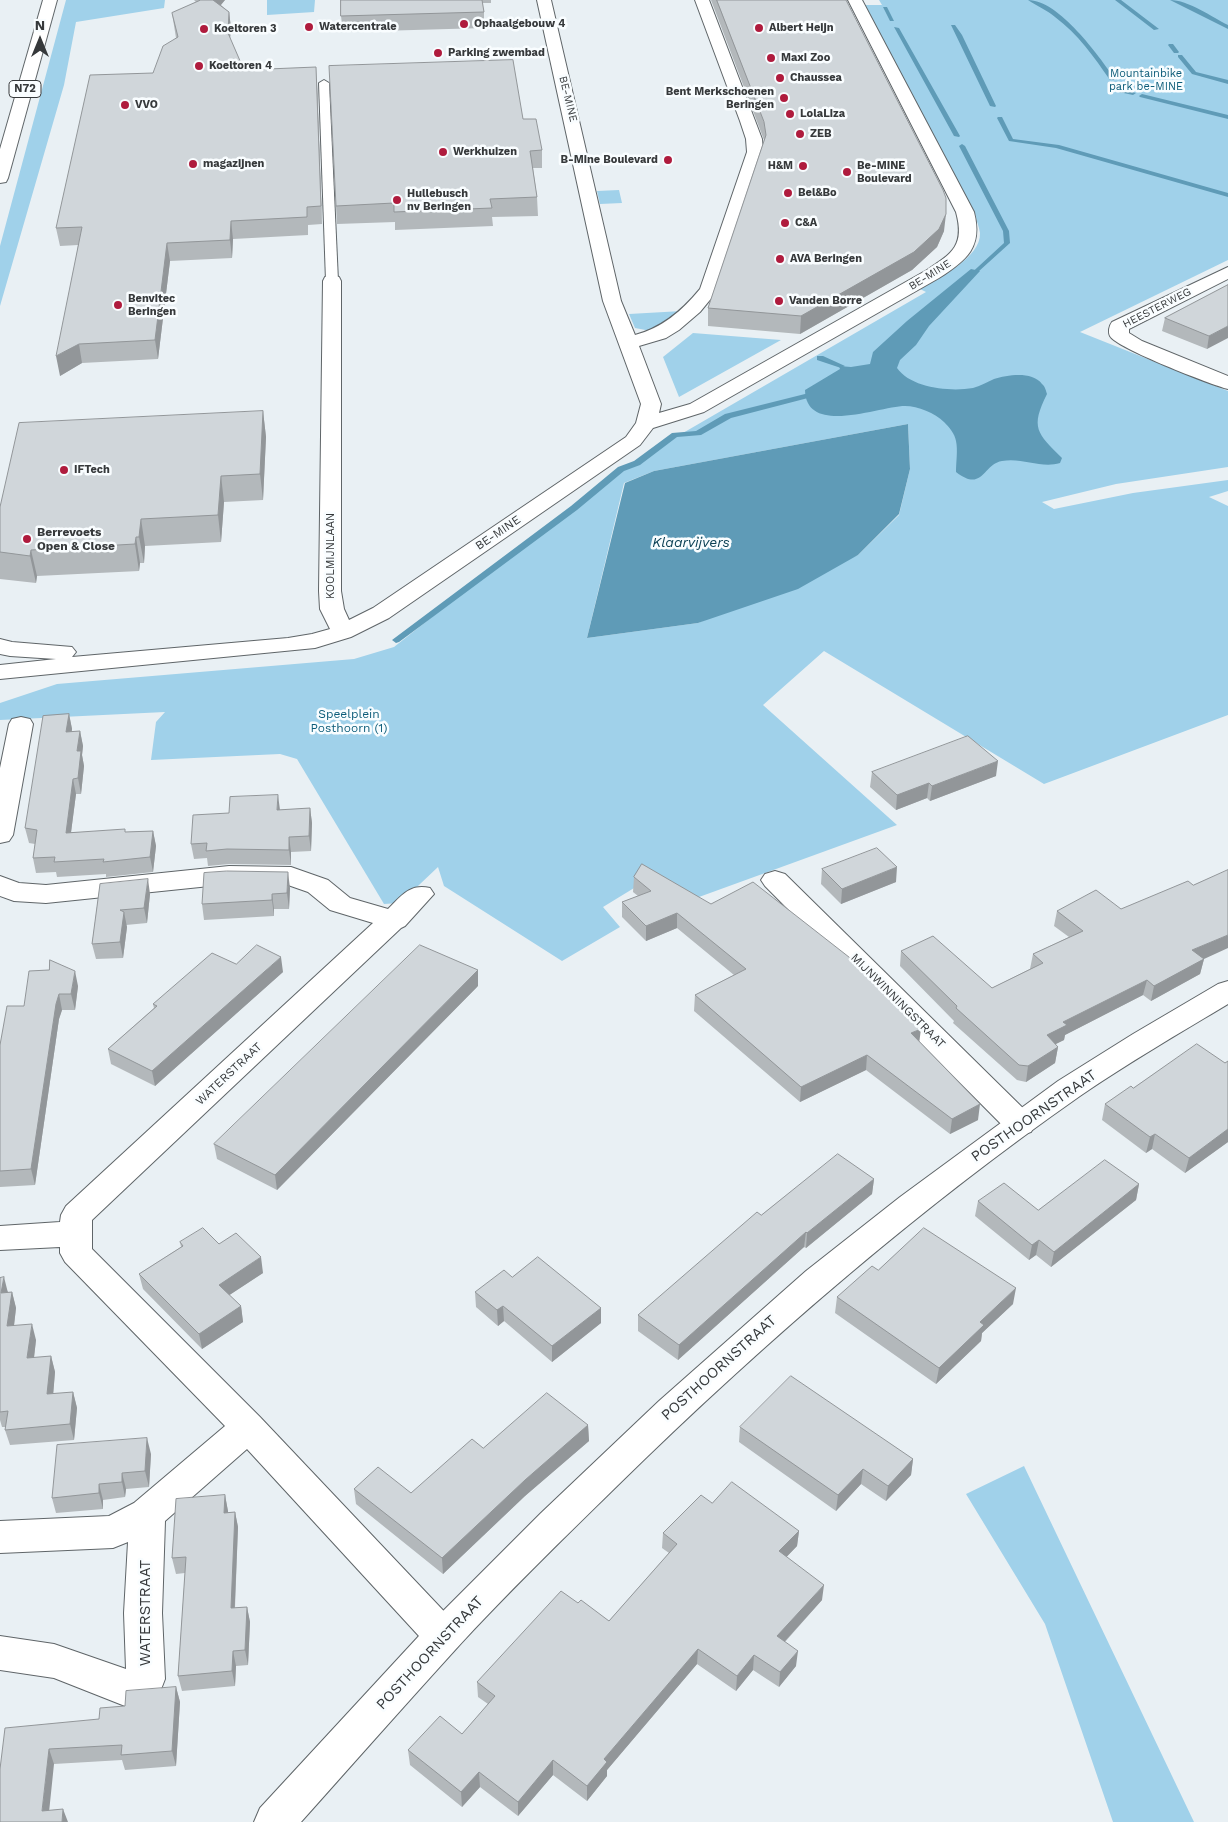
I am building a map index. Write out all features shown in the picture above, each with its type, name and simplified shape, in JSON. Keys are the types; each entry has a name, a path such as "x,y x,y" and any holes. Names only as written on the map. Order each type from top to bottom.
{"street":[{"name":"N72","path":"0,178 50,0"},
{"name":"BE-MINE","path":"342,632 381,613 632,441 646,424 651,404 612,300 544,0"},
{"path":"628,343 661,333 698,306 709,290 755,152 754,139 748,121 702,0"},
{"name":"BE-MINE","path":"646,424 698,408 764,371 933,274 954,260 969,240 969,225 965,212 855,0"},
{"name":"HEESTERWEG","path":"1228,272 1119,326 1119,335 1135,345 1228,383"},
{"name":"KOOLMIJNLAAN","path":"332,281 330,591 332,609 342,632"},
{"path":"0,672 148,656 288,645 315,641 342,632"},
{"path":"0,646 10,649 148,656"},
{"path":"0,835 21,724"},
{"path":"5,896 46,894 229,875 291,876 318,886 340,904 395,920"},
{"name":"MIJNWINNINGSTRAAT","path":"775,880 1020,1124"},
{"name":"WATERSTRAAT","path":"75,1234 78,1215 395,920 420,894"},
{"name":"POSTHOORNSTRAAT","path":"274,1822 443,1636 554,1524 671,1411 796,1299 911,1205 1020,1124 1143,1041 1228,991"},
{"path":"0,1238 75,1234 76,1253 248,1427 443,1636"},
{"path":"0,1537 113,1532 147,1514 248,1427"},
{"name":"WATERSTRAAT","path":"0,1653 54,1661 124,1688 146,1679 143,1613 147,1514"}],"lane":[{"path":"324,83 332,281"}],"green space":[{"path":"66,0 165,0 164,8 76,22 64,85 0,306 0,246"},
{"path":"267,0 315,0 314,12 267,15"},
{"path":"879,0 1228,0 1228,260 1080,332 1228,391 1228,467 1116,484 1042,502 1054,509 1133,493 1228,480 1228,491 1209,497 1228,506 1228,715 1044,784 824,651 763,705 897,825 688,901 657,874 603,907 620,927 562,961 444,886 438,867 400,903 384,904 297,759 280,754 151,760 156,722 165,712 0,720 0,703 57,684 354,659 394,647 614,473 926,292 920,289 957,266 974,251 980,233 975,214 864,5 882,5","holes":["908,424 910,469 899,515 858,555 698,623 587,638 624,483 654,471"]},
{"path":"619,190 622,203 600,204 597,191"},
{"path":"682,311 651,331 635,328 629,314"},
{"path":"693,333 781,340 679,397 663,357"},
{"path":"1024,1466 1194,1822 1113,1822 1045,1624 966,1494"}],"water":[{"path":"971,269 980,271 929,326 916,345 900,360 897,368 903,375 912,380 943,389 973,388 994,379 1013,375 1032,377 1038,380 1044,386 1047,394 1039,415 1039,429 1042,436 1062,458 1060,463 1046,465 1017,460 1002,461 996,463 977,479 972,480 956,472 957,448 954,436 944,422 931,413 915,407 905,406 846,416 830,416 818,412 809,404 805,390 840,369 839,366 851,367 870,364 873,352 907,321"},
{"name":"Klaarvijvers","path":"908,424 910,469 899,514 858,555 798,589 698,623 587,638 625,483 654,471"}],"building":[{"name":"magazijnen","path":"201,0 213,0 229,12 228,33 244,70 316,67 321,206 307,207 307,217 231,221 230,240 167,243 155,340 79,344 56,356 82,227 56,228 90,75 153,73 163,46 178,37 172,13"},
{"path":"341,0 482,0 484,12 341,16"},
{"name":"Be-MINE Boulevard","path":"717,0 846,0 946,198 946,214 939,229 914,252 801,316 708,308 766,135 764,122"},
{"name":"Werkhuizen","path":"513,60 523,119 536,119 542,150 530,151 537,197 490,199 492,208 394,212 394,203 336,206 329,66"},
{"path":"1228,285 1228,326 1209,336 1165,318"},
{"path":"263,411 260,474 221,476 218,515 141,519 139,537 136,537 135,544 31,550 30,556 0,552 0,507 19,423"},
{"path":"69,714 66,732 80,731 77,751 81,751 78,778 73,779 66,833 125,829 125,832 153,831 150,857 103,862 104,859 54,862 55,857 33,858 37,830 25,828 43,716"},
{"path":"968,736 998,761 932,786 929,783 897,795 872,772"},
{"path":"278,795 277,810 310,808 309,836 289,837 289,850 227,849 206,851 207,843 191,844 193,815 229,813 230,797"},
{"path":"877,848 897,867 842,889 822,869"},
{"path":"642,864 711,904 753,882 854,961 921,1029 911,1033 980,1104 952,1119 867,1055 801,1087 695,995 746,969 677,913 646,926 622,902 651,891 634,877"},
{"path":"1228,870 1228,935 1192,950 1204,959 1154,986 1147,980 1063,1022 1067,1025 1047,1035 1058,1047 1028,1066 1019,1065 956,1008 957,1006 901,951 933,936 992,988 1043,963 1033,954 1083,931 1057,911 1096,890 1121,909 1188,881 1193,885"},
{"path":"227,871 288,872 287,893 272,894 272,900 202,904 204,873"},
{"path":"148,879 144,908 120,910 124,912 120,942 92,944 100,884"},
{"path":"257,945 281,957 152,1071 108,1049 157,1006 153,1004 212,953 236,964"},
{"path":"420,945 478,970 275,1175 214,1144"},
{"path":"50,960 75,971 71,994 59,994 56,1004 31,1169 0,1171 0,1045 7,1006 24,1006 29,971 49,970"},
{"path":"1197,1044 1225,1063 1228,1061 1228,1129 1189,1158 1155,1134 1150,1137 1105,1104 1131,1086 1133,1088"},
{"path":"838,1154 874,1179 806,1232 679,1345 638,1315 757,1212 761,1215"},
{"path":"1105,1160 1139,1184 1054,1252 1039,1240 1032,1245 978,1201 1004,1183 1038,1210"},
{"path":"203,1228 219,1244 236,1233 261,1257 219,1285 241,1306 199,1334 139,1274 183,1246 180,1242"},
{"path":"924,1228 1016,1288 980,1322 984,1325 939,1368 837,1297 872,1266 878,1270"},
{"path":"538,1257 601,1308 552,1346 503,1306 497,1310 475,1292 504,1270 512,1277"},
{"path":"4,1277 1,1293 12,1292 7,1326 32,1324 27,1358 51,1356 47,1394 73,1392 70,1424 5,1430 8,1411 0,1412 0,1278"},
{"path":"791,1376 913,1459 888,1486 863,1469 838,1495 740,1427"},
{"path":"547,1393 588,1425 525,1480 442,1558 354,1489 378,1467 411,1493 472,1439 483,1448"},
{"path":"147,1438 145,1471 122,1473 122,1482 99,1484 99,1493 52,1498 57,1445"},
{"path":"732,1482 799,1531 779,1551 824,1585 777,1636 798,1651 780,1672 754,1655 737,1676 698,1649 604,1759 607,1762 587,1786 553,1760 518,1802 479,1772 461,1792 408,1750 440,1716 462,1734 495,1696 477,1682 561,1591 578,1603 581,1600 609,1621 677,1544 663,1533 701,1495 712,1503"},
{"path":"225,1495 224,1513 235,1512 231,1608 247,1607 245,1650 233,1651 232,1671 178,1676 186,1557 172,1558 176,1499"},
{"path":"176,1687 172,1751 121,1755 122,1745 49,1749 42,1811 63,1809 62,1822 0,1822 0,1769 5,1728 99,1719 100,1708 125,1706 126,1691"}],"waterway":[{"path":"1031,0 1067,24 1086,44 1112,79"},
{"path":"1118,0 1156,29"},
{"path":"1173,0 1186,6"},
{"path":"1189,7 1228,27"},
{"path":"885,8 892,20"},
{"path":"953,26 993,106"},
{"path":"896,28 957,136"},
{"path":"1171,45 1176,52"},
{"path":"1180,56 1194,73 1228,82"},
{"path":"1118,88 1121,91 1133,93"},
{"path":"1142,96 1228,117"},
{"path":"1000,118 1011,140 1057,146 1228,195"},
{"path":"962,146 1006,231 1007,243 968,279"},
{"path":"820,358 841,366"},
{"path":"396,640 574,508 621,469 637,463 675,435 698,433 728,416 805,396"}],"place":[{"name":"Ophaalgebouw 4","path":"464,24"},
{"name":"Watercentrale","path":"309,27"},
{"name":"Albert Heijn","path":"759,28"},
{"name":"Koeltoren 3","path":"204,29"},
{"name":"Parking zwembad","path":"438,53"},
{"name":"Maxi Zoo","path":"771,58"},
{"name":"Koeltoren 4","path":"199,66"},
{"name":"Chaussea","path":"780,78"},
{"name":"Bent Merkschoenen Beringen","path":"784,98"},
{"name":"VVO","path":"125,105"},
{"name":"LolaLiza","path":"790,114"},
{"name":"ZEB","path":"800,134"},
{"name":"Werkhuizen","path":"443,152"},
{"name":"B-Mine Boulevard","path":"668,160"},
{"name":"magazijnen","path":"193,164"},
{"name":"H&M","path":"803,166"},
{"name":"Be-MINE Boulevard","path":"847,172"},
{"name":"Bel&Bo","path":"788,193"},
{"name":"Hullebusch nv Beringen","path":"397,200"},
{"name":"C&A","path":"785,223"},
{"name":"AVA Beringen","path":"780,259"},
{"name":"Vanden Borre","path":"779,301"},
{"name":"Benvitec Beringen","path":"118,305"},
{"name":"IFTech","path":"64,470"},
{"name":"Berrevoets Open & Close","path":"27,539"}],"park label":[{"name":"Mountainbike park be-MINE","path":"1146,80"},
{"name":"Speelplein Posthoorn (1)","path":"349,721"}]}
